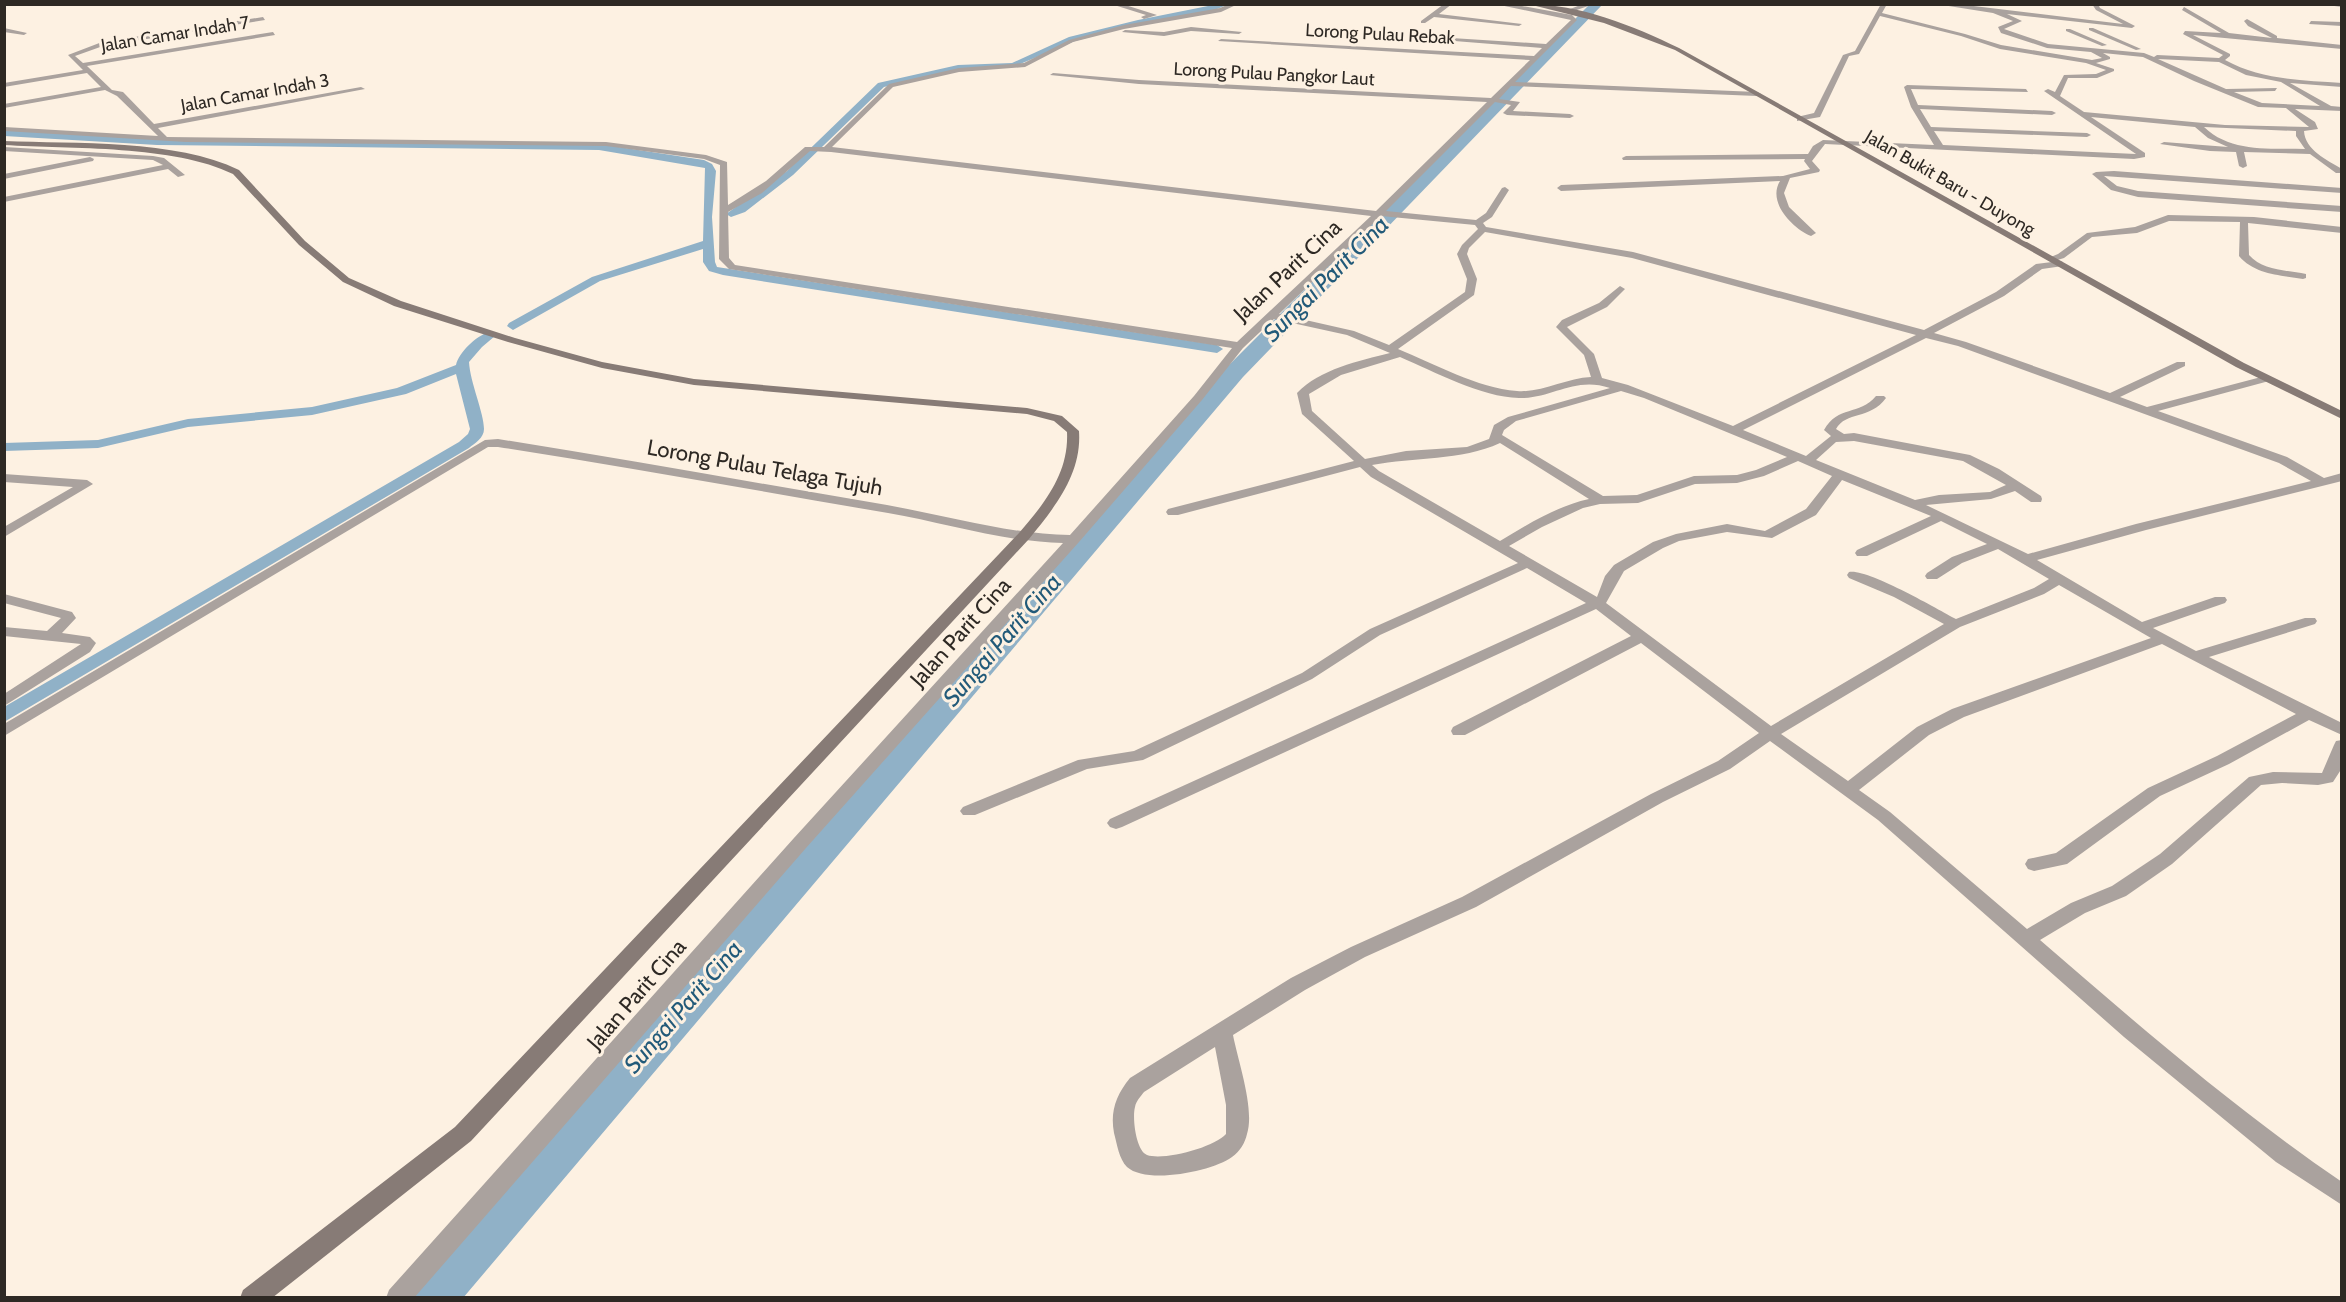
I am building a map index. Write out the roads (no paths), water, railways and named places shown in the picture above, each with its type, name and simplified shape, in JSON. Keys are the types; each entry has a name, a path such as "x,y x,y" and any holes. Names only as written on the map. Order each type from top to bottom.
{"main road":[{"name":"Jalan Bukit Baru - Duyong","path":"1531,4 1595,18 1660,41 1843,141 2265,379 2342,416"},
{"path":"4,143 172,154 220,163 236,172 330,268 363,289 384,299 599,365 641,375 693,382 1027,411 1058,418 1073,430 1074,451 1059,489 1024,536 463,1134 252,1298"}],"street":[{"path":"1114,4 1154,15 1105,26 1110,30 1164,34 1198,29 1249,33"},
{"path":"827,150 830,144 891,85 959,70 1025,65 1071,42 1110,30 1221,10 1235,4"},
{"path":"1423,22 1449,4"},
{"path":"1497,4 1571,14 1591,4"},
{"path":"1800,119 1817,115 1846,55 1857,53 1884,4"},
{"path":"1939,4 2098,24 2132,26 2098,9 2095,4"},
{"path":"2322,6 2342,5"},
{"path":"2184,9 2229,35"},
{"path":"1996,12 2019,21 2000,28 2007,34 2047,46 2220,60 2242,72 2280,80 2342,85"},
{"path":"2068,12 2098,24"},
{"name":"Jalan Parit Cina","path":"398,1298 792,852 1074,539 1198,398 1239,346 1499,101 1512,84 1574,20 1571,14"},
{"path":"1878,14 1963,35 2000,47 2089,61 2112,70 2097,76 2066,76 2056,97"},
{"path":"1433,15 1519,24"},
{"path":"164,138 120,94 112,93 71,55 92,46 263,19"},
{"path":"2072,21 2220,90 2261,105 2342,110"},
{"path":"2247,21 2250,25 2278,40"},
{"path":"2311,22 2342,24"},
{"path":"4,30 24,33"},
{"path":"2068,30 2116,50"},
{"path":"2287,32 2300,41"},
{"path":"2220,60 2228,55 2185,33 2342,46"},
{"name":"Jalan Camar Indah 7","path":"81,64 273,34"},
{"path":"1420,38 1542,52"},
{"name":"Lorong Pulau Rebak","path":"1221,41 1542,52"},
{"path":"2089,48 2108,58 2089,61"},
{"path":"4,85 88,71"},
{"name":"Lorong Pulau Pangkor Laut","path":"1053,75 1139,82 1499,101"},
{"path":"2280,80 2332,109"},
{"path":"1512,84 1757,94"},
{"path":"1939,146 1915,107 1906,87 2026,91"},
{"path":"4,106 107,88"},
{"name":"Jalan Camar Indah 3","path":"154,126 361,89"},
{"path":"2220,90 2275,89"},
{"path":"1561,188 1784,178 1814,172 1816,170 1811,157 1815,148 1823,142 1843,141 2134,157 2142,155 2048,91"},
{"path":"324,96 332,101"},
{"path":"1499,101 1517,104 1507,113 1570,116"},
{"path":"1915,107 2052,113"},
{"path":"2081,113 2198,125 2300,130 2315,127 2289,108"},
{"path":"2198,125 2214,138 2239,149 2244,166"},
{"path":"4,129 164,138 565,142 640,147 706,157 722,162 725,168 724,259 726,263 740,269 1239,346"},
{"path":"1928,129 2087,135"},
{"path":"2300,130 2301,139 2313,152 2339,171"},
{"path":"2164,144 2210,149 2313,152"},
{"path":"725,210 750,197 793,165 806,150 811,148 1481,226 1633,255 1962,344 2283,460 2322,482"},
{"path":"4,149 153,158 170,166 181,175"},
{"path":"4,177 109,156"},
{"path":"1626,158 1811,157"},
{"path":"1644,165 1648,161 1662,159 1811,157"},
{"path":"4,200 170,166"},
{"path":"2342,191 2114,173 2096,174 2114,188 2138,194 2342,209"},
{"path":"1784,178 1779,199 1784,209 1811,233"},
{"path":"1505,190 1462,254 1472,279 1470,293 1396,352 1329,374 1303,393 1306,412 1361,463 1401,490 1597,603 1884,816 2025,940 2214,1099 2284,1155 2342,1195"},
{"path":"1732,431 2000,294 2039,266 2055,261 2090,235 2138,230 2168,218 2244,220 2338,230 2342,242"},
{"path":"2244,220 2246,260 2260,267 2303,276"},
{"path":"1596,380 1588,354 1561,327 1566,322 1603,305 1620,289"},
{"path":"1274,315 1350,333 1481,387 1503,393 1536,393 1575,381 1596,380 1624,387 1942,516 1999,544 2195,657 2342,730"},
{"path":"2109,398 2181,364"},
{"path":"2145,411 2265,379"},
{"path":"1173,512 1361,463 1406,455 1469,451 1489,445 1498,437 1498,428 1512,419 1624,387"},
{"path":"1840,437 1830,430 1833,423 1850,411 1867,410 1880,398"},
{"path":"1498,437 1600,500"},
{"path":"1499,547 1537,524 1579,505 1600,500 1638,499 1694,480 1737,479 1802,459 1840,437 1854,437 1966,459 1995,472 2036,499"},
{"name":"Lorong Pulau Telaga Tujuh","path":"4,731 479,447 498,443 933,517 1024,536 1074,539"},
{"path":"1116,823 1597,603 1603,599 1612,576 1619,568 1658,545 1676,538 1727,528 1767,535 1778,531 1810,512 1840,474"},
{"path":"2025,559 2152,524 2342,477"},
{"path":"4,478 87,484 4,533"},
{"path":"1915,504 1925,500 1979,497 2007,491 2016,485"},
{"path":"1862,553 1942,516"},
{"path":"1932,576 1957,560 1999,544"},
{"path":"969,811 1084,764 1137,756 1307,676 1375,632 1528,563"},
{"path":"1854,575 1899,594 1955,624"},
{"path":"1222,1032 1237,1113 1238,1128 1234,1140 1228,1148 1219,1153 1160,1166 1139,1163 1132,1158 1122,1112 1126,1098 1137,1085 1298,984 1358,952 1469,902 1657,798 1724,765 1770,733 1955,624 2039,591 2059,579"},
{"path":"4,598 67,615 69,618 51,636"},
{"path":"2141,627 2220,600"},
{"path":"2195,657 2310,621"},
{"path":"4,630 85,640 89,643 85,649 4,701"},
{"path":"1459,731 1641,637"},
{"path":"1848,790 1923,731 1958,713 2163,639"},
{"path":"2034,864 2061,859 2154,792 2223,760 2308,714"},
{"path":"2025,940 2078,908 2120,891 2166,859 2255,781 2269,776 2312,780 2327,778 2333,770 2335,759 2342,745"}],"waterway":[{"path":"731,214 741,210 790,173 881,85 958,67 1013,65 1072,39 1138,22 1210,10 1226,4"},
{"name":"Sungai Parit Cina","path":"430,1298 1235,372 1597,4"},
{"path":"4,133 157,142 599,147 704,163 711,171 707,217 708,243"},
{"path":"513,326 596,279 708,243"},
{"path":"708,243 709,262 713,269 723,272 1217,349"},
{"path":"4,716 464,445 475,436 477,429 463,375 462,362 477,344 489,336"},
{"path":"4,447 98,444 188,423 312,411 401,391 462,367"}]}
